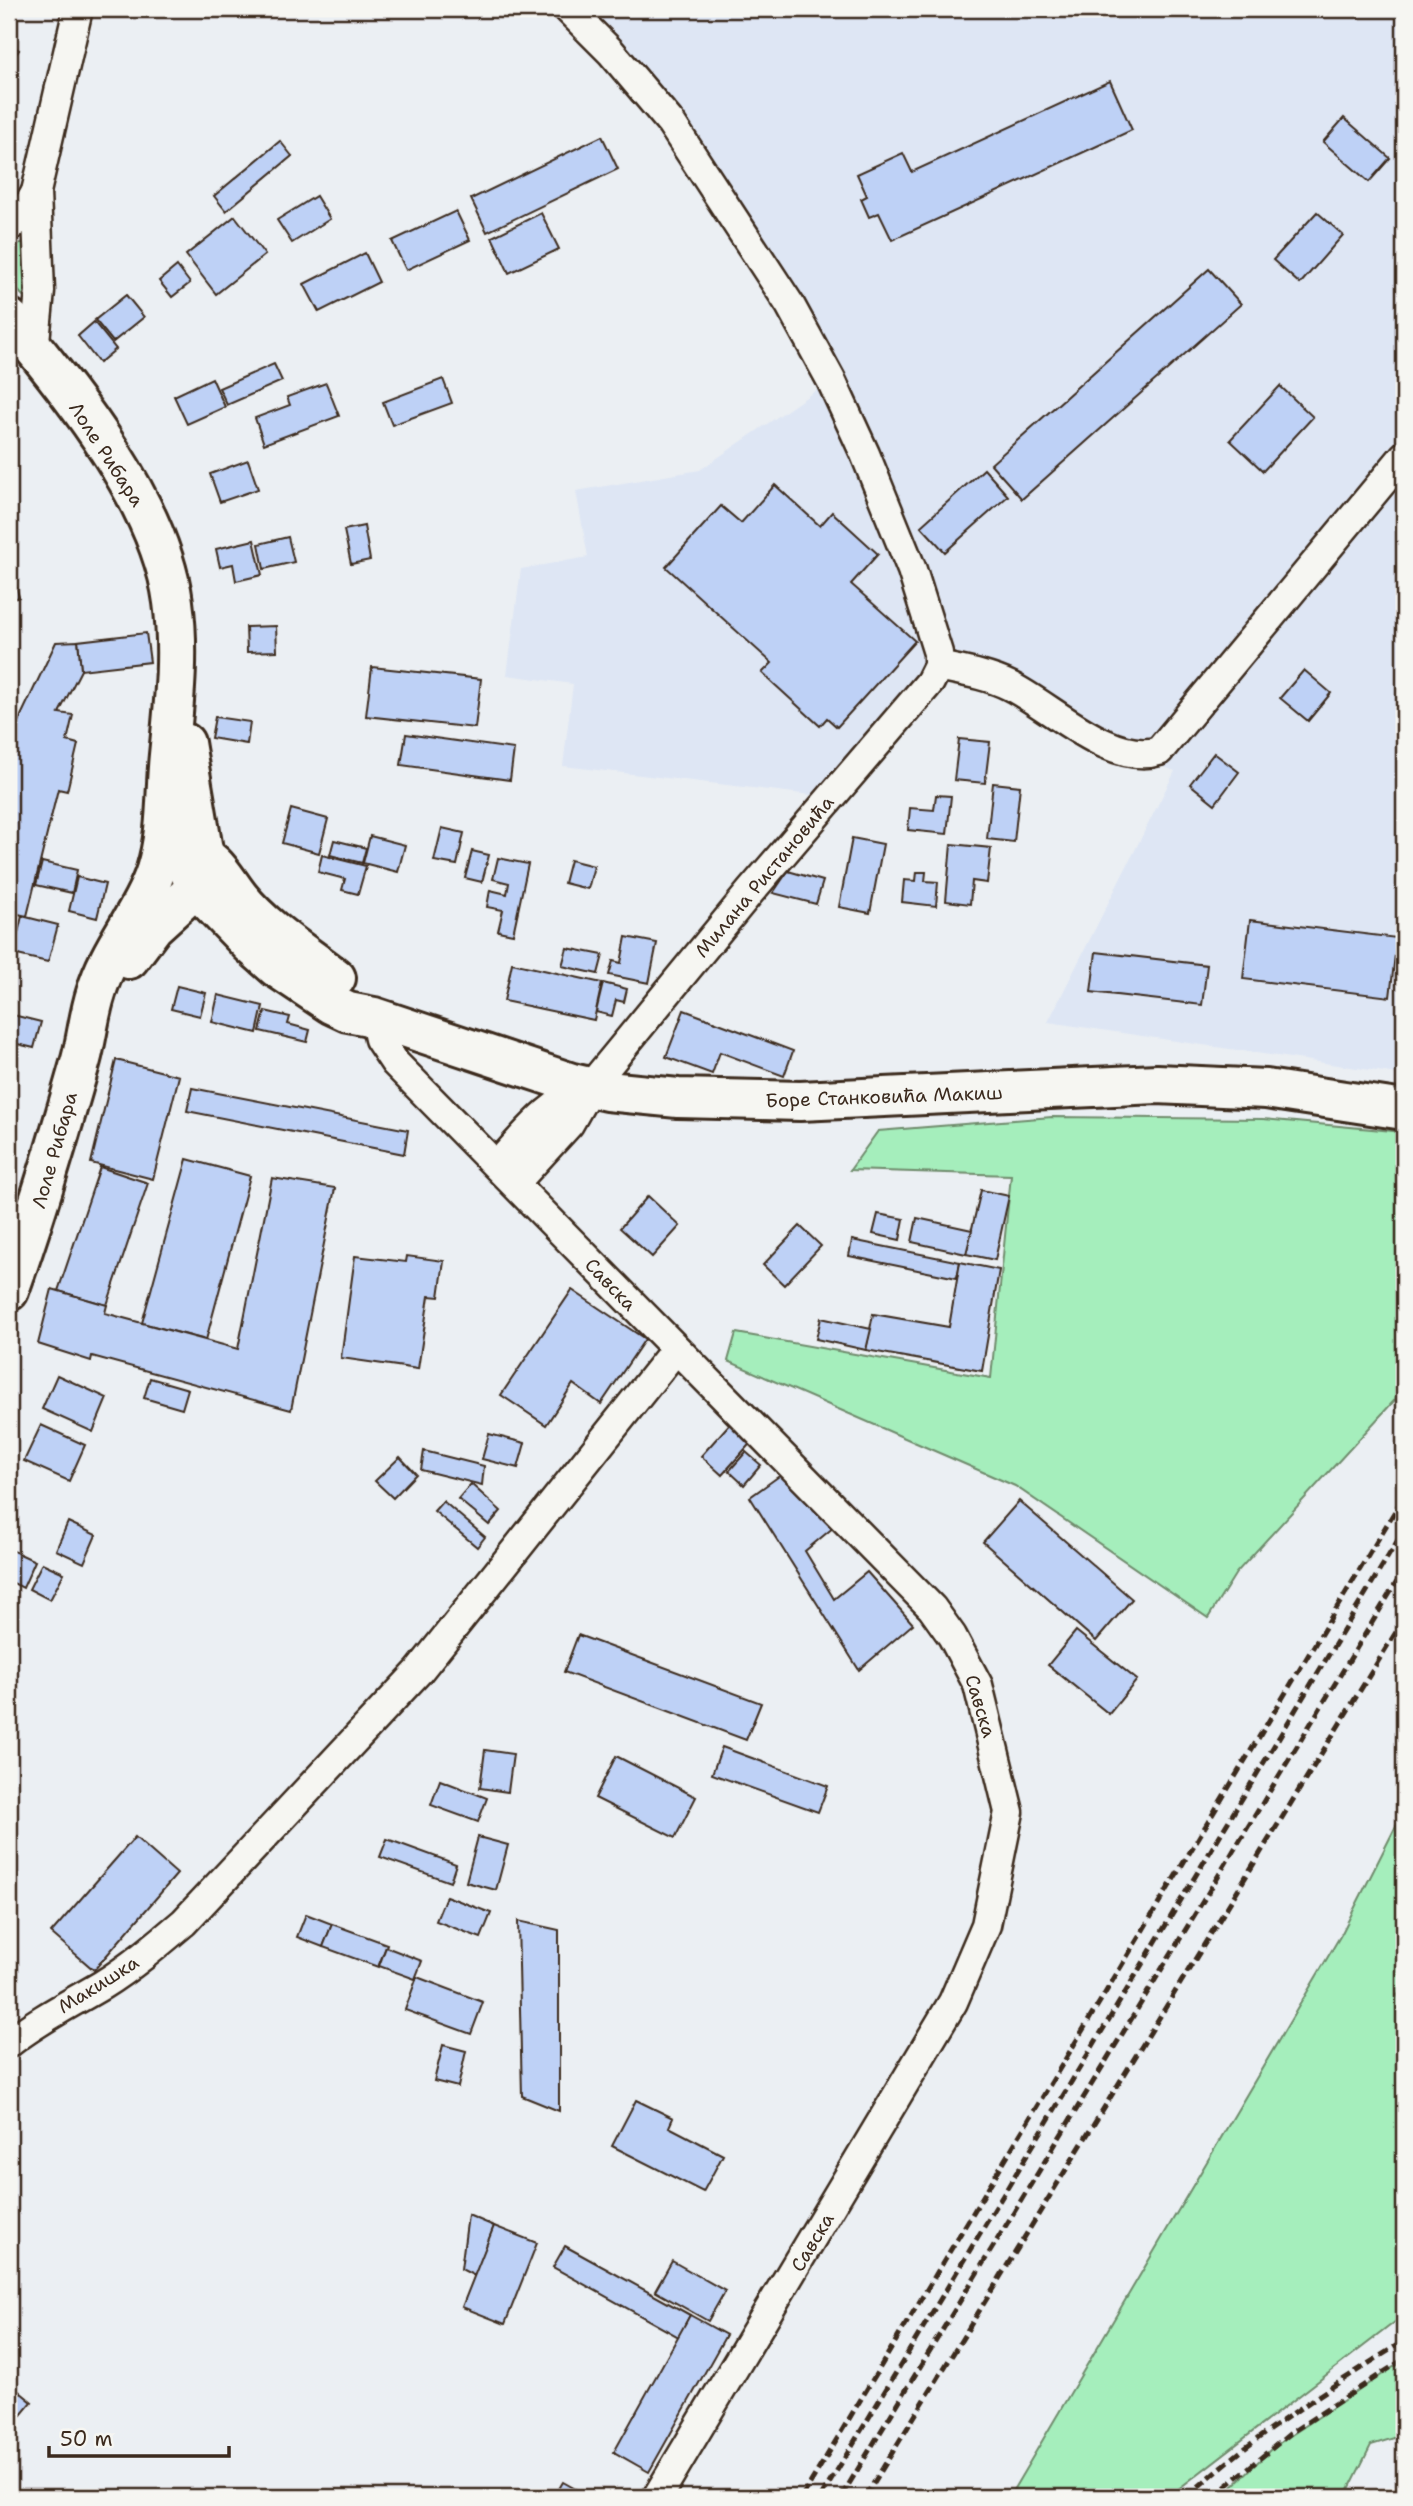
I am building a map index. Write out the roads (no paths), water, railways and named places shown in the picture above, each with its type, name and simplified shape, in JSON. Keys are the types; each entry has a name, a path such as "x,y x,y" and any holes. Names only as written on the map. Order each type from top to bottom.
{"main road":[{"name":"Лоле Рибара","path":"9,318 103,442 158,539 173,600 177,649 167,770 168,818 185,867"},
{"name":"Лоле Рибара","path":"9,1291 54,1156 84,1048 95,993 107,961 185,867 175,689"},
{"name":"Савска","path":"185,867 242,900 302,953 359,996 373,1017"},
{"name":"Боре Станковића Макиш","path":"373,1017 520,1067 590,1087 678,1098 800,1101 1157,1084 1266,1089 1404,1110"}],"street":[{"path":"34,351 40,291 36,192 78,9"},
{"path":"568,9 611,52 671,123 790,305 831,380 871,467 912,570 934,639 938,666 1009,686 1119,751 1146,755 1159,751 1404,456"},
{"path":"9,227 22,216 36,192"},
{"name":"Милана Ристановића","path":"506,1174 551,1106 590,1087 750,891 930,682 938,666"},
{"name":"Савска","path":"373,1017 379,1039 395,1063 675,1350 905,1578 939,1617 978,1685 1009,1812 986,1925 953,2002 657,2497"},
{"name":"Макишка","path":"9,2043 33,2024 102,1985 144,1956 184,1922 419,1671 675,1350"}],"railway":[{"path":"802,2497 1404,1496"},
{"path":"821,2497 1404,1530"},
{"path":"841,2497 1404,1570"},
{"path":"865,2497 1404,1619"},
{"path":"1187,2497 1264,2434 1404,2341"},
{"path":"1213,2497 1292,2432 1404,2359"}]}
